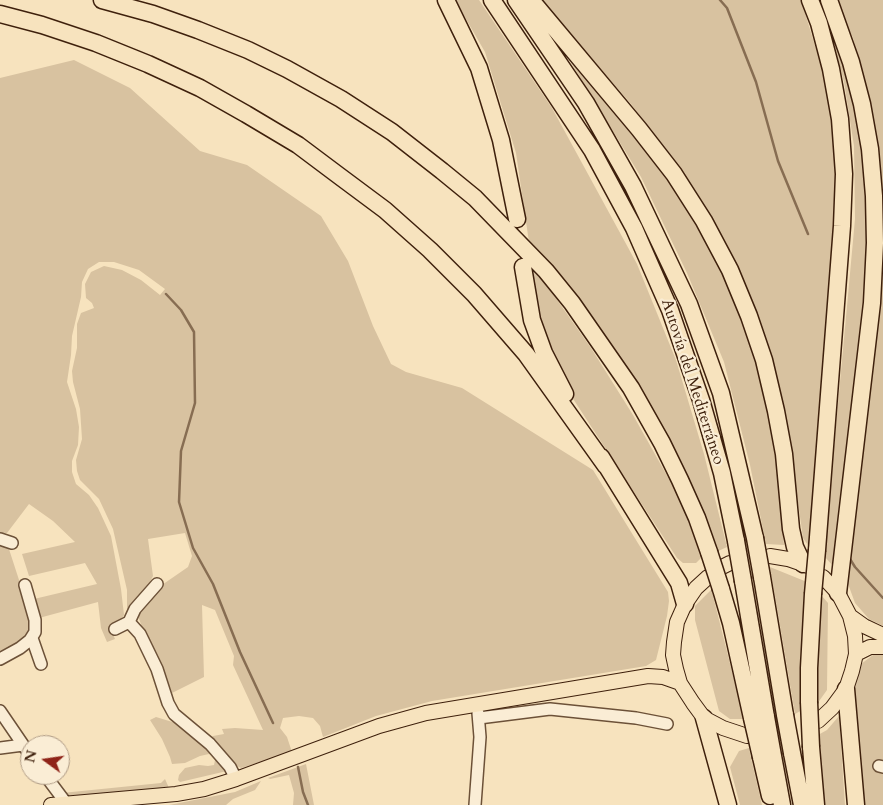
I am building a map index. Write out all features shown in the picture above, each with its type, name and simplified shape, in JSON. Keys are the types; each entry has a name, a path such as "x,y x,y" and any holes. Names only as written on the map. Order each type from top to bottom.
{"highway":[{"path":"102,0 152,14 248,50 341,99 392,132 475,198 539,264 567,296 597,337 626,381 662,443 696,518 709,552 759,718"},
{"path":"446,0 479,68 501,140 517,219"},
{"name":"Autovía del Mediterráneo","path":"492,0 592,150 634,228 670,310 701,400 722,473 743,581 759,718 767,756 782,805"},
{"name":"Autovía del Mediterráneo","path":"516,0 586,103 633,186 689,304 721,393 756,538 802,805"},
{"path":"531,0 639,129 674,174 704,222 730,270 749,316 764,360 784,454 793,538 795,547 805,565"},
{"path":"810,0 819,23 840,119 844,174 842,226 812,594 809,702 816,805"},
{"path":"829,0 851,62 862,104 870,150 875,242 872,303 838,593"},
{"path":"0,14 42,25 96,43 200,88 298,146 338,174 385,210 430,250 474,294 526,354 606,466"},
{"path":"523,267 532,320 544,353 562,390 606,466 679,583 685,604"},
{"path":"846,689 856,805"},
{"path":"704,718 728,805"},
{"path":"767,756 773,805"}],"main road":[{"path":"770,556 805,565"},
{"path":"708,577 696,588 685,604 677,622 673,655 680,683 704,718 723,728 747,736"},
{"path":"818,721 832,708 846,689 856,654 855,636 850,616 838,593 823,577"},
{"path":"850,616 864,626 883,635"},
{"path":"856,654 870,646 883,647"},
{"path":"648,676 660,670 673,655"},
{"path":"51,805 176,794 204,789 400,719 478,703 648,676 663,677 680,683"}],"street":[{"path":"0,538 12,543"},
{"path":"115,629 129,622 135,609 157,584"},
{"path":"0,659 20,648 32,638 35,632 36,620 25,585"},
{"path":"129,622 140,634 158,669 168,702 174,714 221,755 236,779"},
{"path":"32,638 41,664"},
{"path":"475,805 480,737 478,703"},
{"path":"479,718 550,709 636,718 667,724"},
{"path":"0,711 20,741"},
{"path":"0,748 20,745"},
{"path":"52,785 66,803"}],"shaded area":[{"path":"455,0 479,0 552,108 637,264 676,360 704,454 727,547 716,552 699,505 670,440 640,387 607,338 529,242 516,153 485,52"},
{"path":"541,0 801,0 828,88 838,188 810,548 803,538 786,417 742,276 682,172 631,104"},
{"path":"836,0 883,0 883,257 881,178 868,93 853,38"},
{"path":"823,2 844,59 864,150 868,225 865,294 834,567 824,556 855,219 854,146 844,82"},
{"path":"559,43 658,162 704,229 741,309 767,400 780,491 784,545 766,544 750,465 724,362 687,273 641,177"},
{"path":"74,60 130,88 200,151 247,165 321,216 348,261 373,326 391,364 406,372 462,388 593,470 668,592 667,616 656,660 646,666 432,701 376,716 323,737 320,726 313,718 299,716 283,718 280,728 287,737 292,752 241,768 235,765 211,738 224,734 222,729 263,730 233,665 234,656 215,610 202,605 204,677 172,693 170,687 166,688 139,619 138,612 159,587 188,567 192,556 185,533 148,539 153,576 145,591 129,611 127,610 127,590 113,529 99,499 80,480 77,471 76,460 82,439 80,409 72,371 77,348 77,324 81,313 94,308 92,303 86,298 85,284 91,272 104,266 122,270 141,280 160,295 165,289 139,270 114,262 99,262 88,269 82,282 81,297 72,336 67,382 76,409 79,427 78,445 72,461 72,472 76,484 89,495 98,508 111,536 124,615 112,632 115,639 107,642 101,628 98,602 39,618 34,599 97,584 85,563 29,576 22,554 75,542 53,521 29,504 7,533 0,534 0,78"},
{"path":"883,257 883,626 869,619 855,603 847,581 874,357"},
{"path":"530,264 591,348 633,415 679,497 702,557 696,563 683,563 677,558 566,388 540,319"},
{"path":"7,543 32,620 27,639 0,654 0,544"},
{"path":"770,567 807,582 800,661 802,710 795,714"},
{"path":"712,589 744,719 730,719 719,711 695,620 695,606"},
{"path":"821,595 828,603 827,690 817,704 817,647"},
{"path":"883,646 883,805 861,805 854,753 854,684 861,664 873,655 881,653"},
{"path":"172,693 176,709 206,733 202,733 178,714 167,695"},
{"path":"839,716 845,805 824,805 818,735 827,730"},
{"path":"156,717 179,724 202,740 227,771 180,782 178,780 179,775 185,768 199,765 214,765 214,756 209,754 185,763 172,764 162,739 150,720"},
{"path":"749,748 762,805 740,805 730,767 739,751"},
{"path":"306,764 314,805 293,805 294,793 289,775 268,778"},
{"path":"165,779 169,788 69,798 62,793 161,783"},
{"path":"261,781 255,790 233,799 226,805 169,805 235,792"}],"waterway":[{"path":"720,0 727,8 756,82 778,161 808,234"},
{"path":"166,294 181,310 194,332 195,403 181,451 179,502 193,548 213,584 240,652 273,723"},
{"path":"850,559 883,598"},
{"path":"298,767 303,792 308,805"}],"tunnel":[{"path":"760,737 785,736 800,732"}]}
